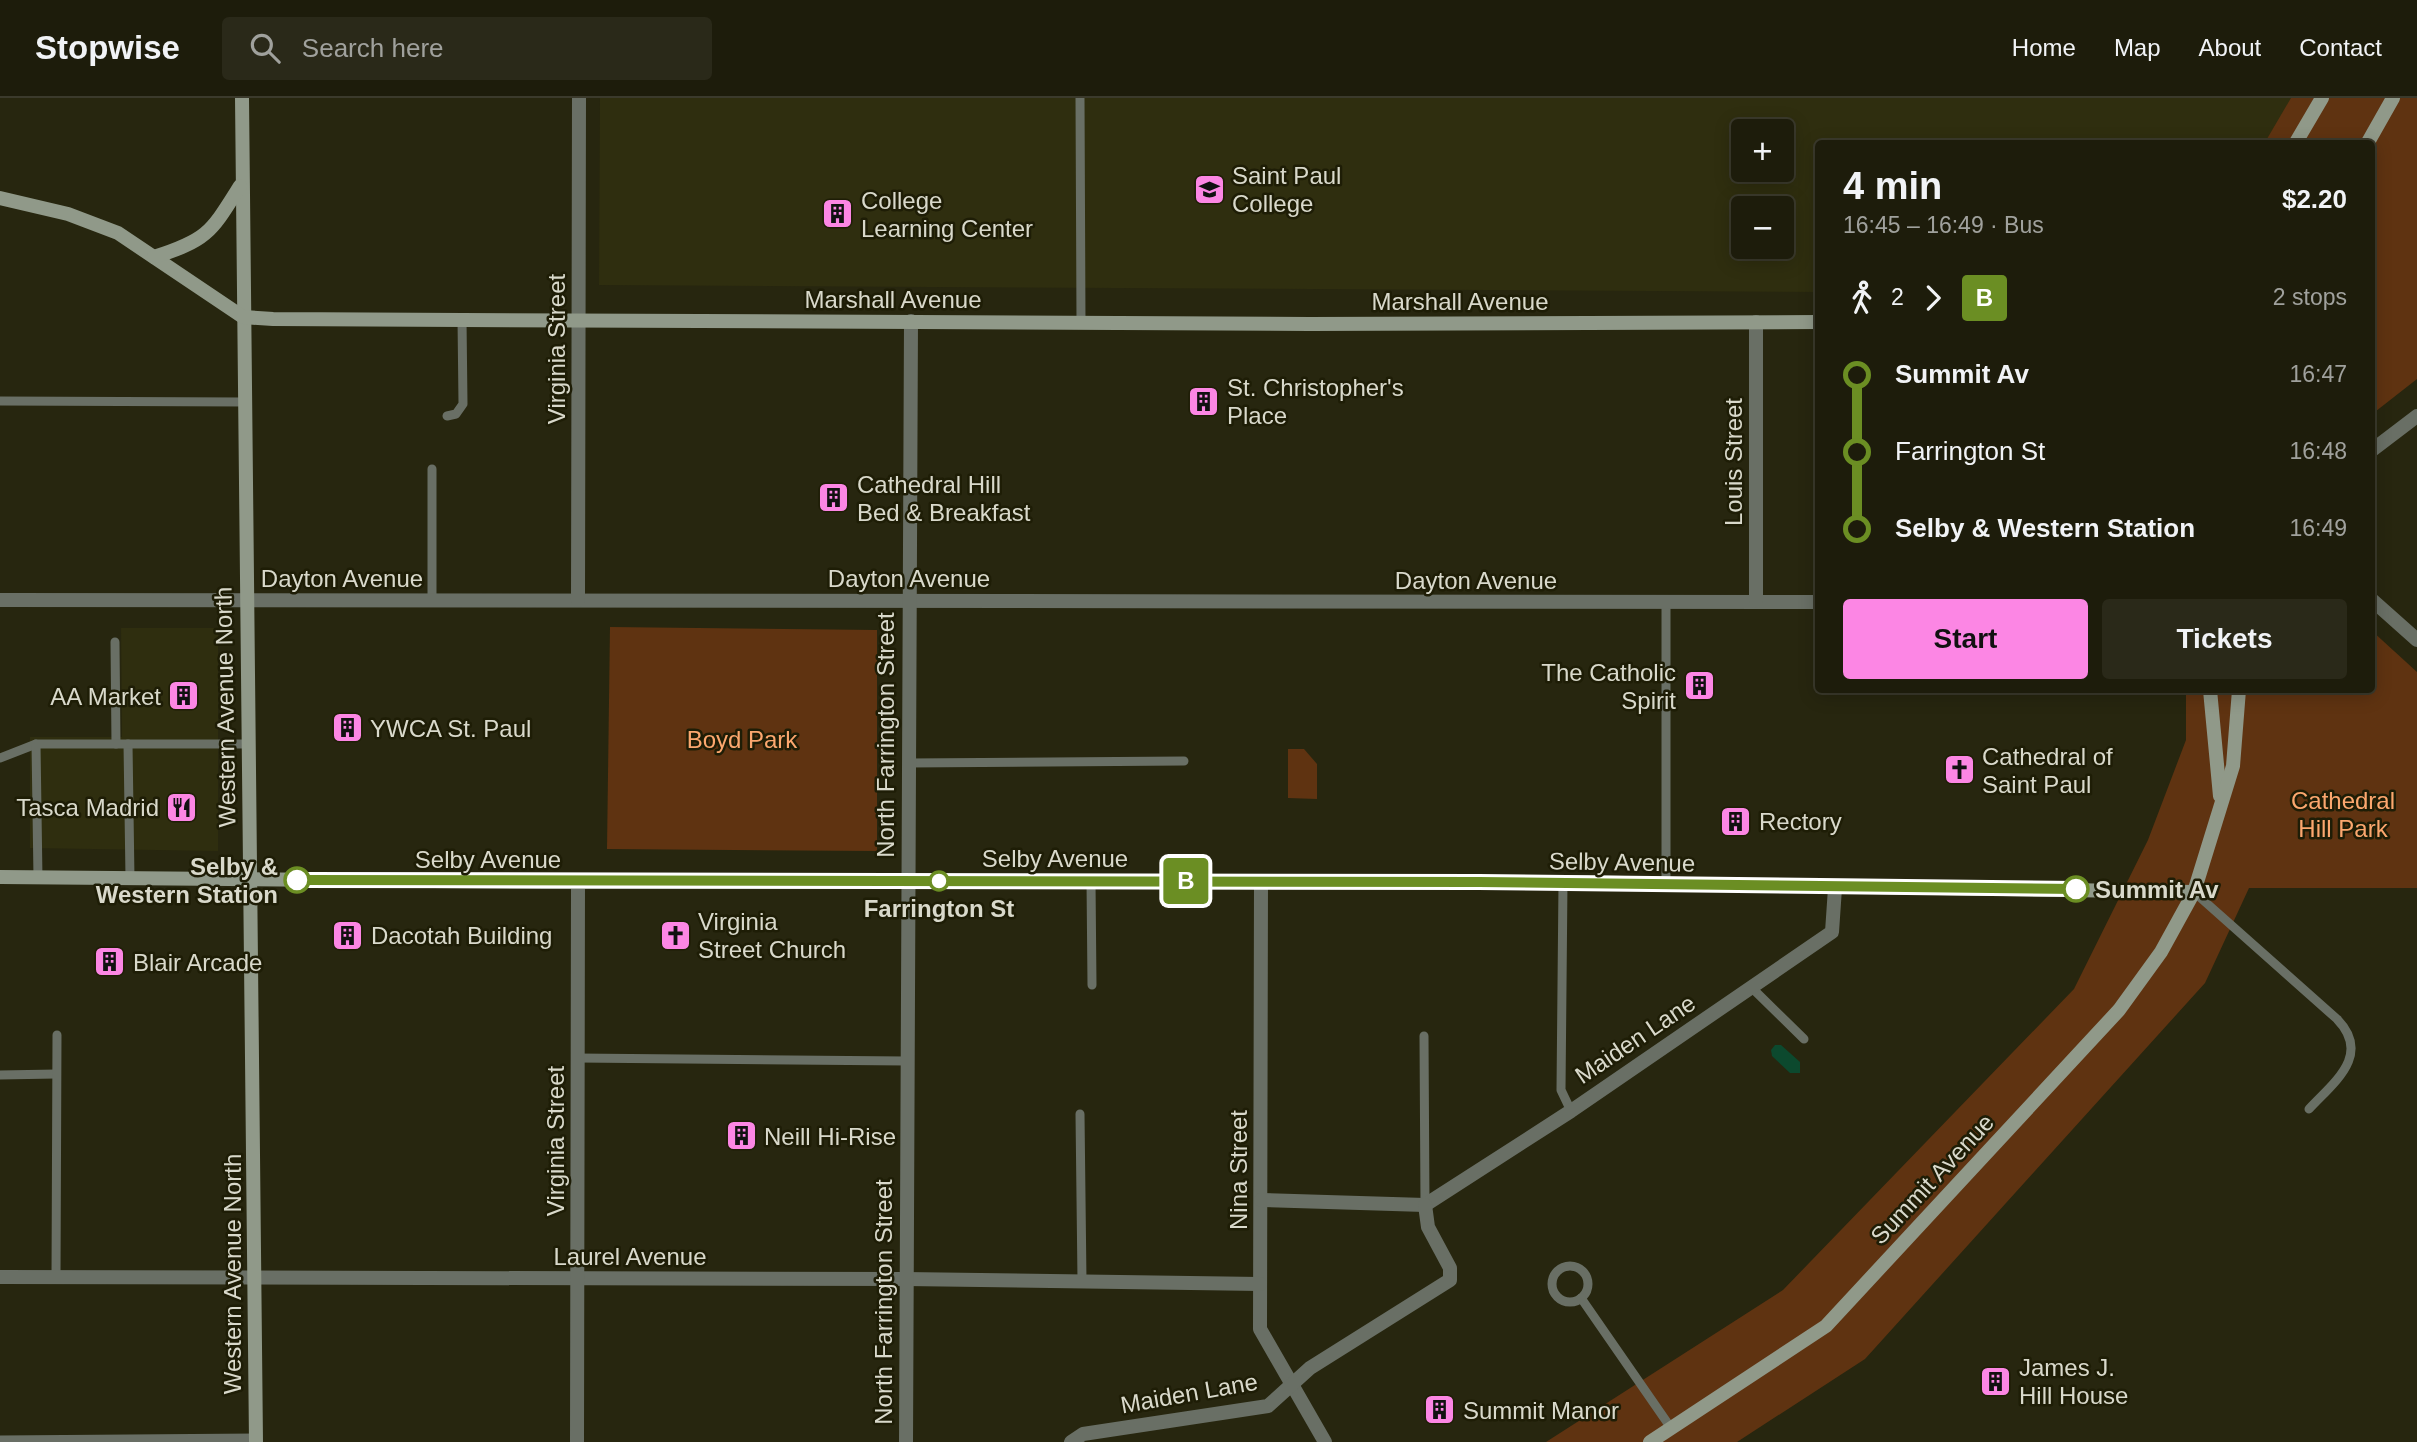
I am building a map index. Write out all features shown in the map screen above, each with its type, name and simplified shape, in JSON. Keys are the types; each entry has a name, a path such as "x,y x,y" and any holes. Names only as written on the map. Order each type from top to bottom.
{"street":[{"name":"Western Avenue North","path":"242,98 256,1440"},
{"name":"Virginia Street","path":"578,600 579,98"},
{"path":"2297,140 2322,98"},
{"path":"2369,140 2393,98"},
{"path":"154,257 188,246 204,237 218,222 241,184"},
{"path":"0,198 68,214 118,233 243,317"},
{"name":"Marshall Avenue","path":"243,317 1479,324 1815,322"},
{"name":"North Farrington Street","path":"906,1442 907,600 911,321"},
{"name":"Louis Street","path":"1756,322 1756,601"},
{"path":"2375,448 2417,416"},
{"name":"Dayton Avenue","path":"0,600 1815,602"},
{"path":"2375,602 2417,639"},
{"path":"2210,693 2221,798"},
{"name":"Summit Avenue","path":"1650,1442 1826,1326 2119,1010 2161,952 2193,892 2233,766 2239,693"},
{"name":"Selby Avenue","path":"0,877 578,882 1563,882 1666,886 2193,892"},
{"name":"Nina Street","path":"1261,881 1260,1329 1325,1442"},
{"name":"Virginia Street","path":"578,882 578,1442"},
{"name":"Maiden Lane","path":"1071,1442 1083,1434 1268,1406 1310,1368 1450,1280 1450,1268 1428,1227 1425,1205 1571,1111 1832,932 1835,888"},
{"path":"1261,1200 1425,1205"},
{"name":"Laurel Avenue","path":"0,1277 905,1279 1261,1284"}],"lane":[{"path":"1080,98 1081,322"},
{"path":"447,416 456,414 463,404 462,319"},
{"path":"0,401 244,402"},
{"path":"432,469 432,600"},
{"path":"1666,886 1667,603"},
{"path":"114,642 117,744"},
{"path":"0,758 36,744 248,744"},
{"path":"36,744 38,878"},
{"path":"128,744 130,878"},
{"path":"908,763 1184,761"},
{"path":"1091,881 1092,985"},
{"path":"1563,882 1561,1090 1571,1111"},
{"path":"2193,892 2337,1018 2349,1035 2348,1066 2309,1109"},
{"path":"1752,988 1804,1039"},
{"path":"57,1035 57,1277"},
{"path":"1424,1036 1425,1205"},
{"path":"578,1058 906,1061"},
{"path":"0,1075 57,1074"},
{"path":"1080,1114 1082,1281"},
{"path":"1569,1265 1584,1272 1588,1283 1581,1298 1569,1302 1554,1293 1552,1280 1558,1270 1569,1265"},
{"path":"1581,1298 1671,1428"},
{"path":"0,1440 256,1440"}],"shaded area":[{"name":"Saint Paul College","path":"600,98 2293,98 2269,140 1815,140 1815,292 599,285"},
{"path":"121,628 218,628 218,851 30,848 30,737 122,737"},
{"path":"1775,1045 1781,1045 1800,1062 1800,1073 1790,1073 1772,1056 1771,1050"}],"green space":[{"path":"2291,98 2417,98 2417,379 2375,412 2375,140 2266,140"},
{"name":"Boyd Park","path":"610,627 877,630 877,851 607,849"},
{"name":"Cathedral Hill Park","path":"2375,634 2417,672 2417,888 2249,888 2205,983 1865,1359 1737,1442 1546,1442 1783,1290 2074,989 2148,840 2186,740 2186,693 2375,693"},
{"path":"1288,749 1304,749 1317,764 1317,799 1288,798"}],"bus line":[{"name":"B","path":"297,880 1563,882 1666,886 2076,889"}],"place":[{"name":"Saint Paul College","path":"1209,189"},
{"name":"College Learning Center","path":"838,214"},
{"name":"St. Christopher's Place","path":"1204,401"},
{"name":"Cathedral Hill Bed & Breakfast","path":"834,498"},
{"name":"The Catholic Spirit","path":"1699,686"},
{"name":"AA Market","path":"184,696"},
{"name":"YWCA St. Paul","path":"347,728"},
{"name":"Cathedral of Saint Paul","path":"1959,770"},
{"name":"Tasca Madrid","path":"182,807"},
{"name":"Rectory","path":"1736,821"},
{"name":"Selby & Western Station","path":"297,880"},
{"name":"Farrington St","path":"939,881"},
{"name":"Summit Av","path":"2076,889"},
{"name":"Dacotah Building","path":"348,935"},
{"name":"Virginia Street Church","path":"675,935"},
{"name":"Blair Arcade","path":"110,962"},
{"name":"Neill Hi-Rise","path":"741,1136"},
{"name":"James J. Hill House","path":"1996,1381"},
{"name":"Summit Manor","path":"1440,1410"}]}
